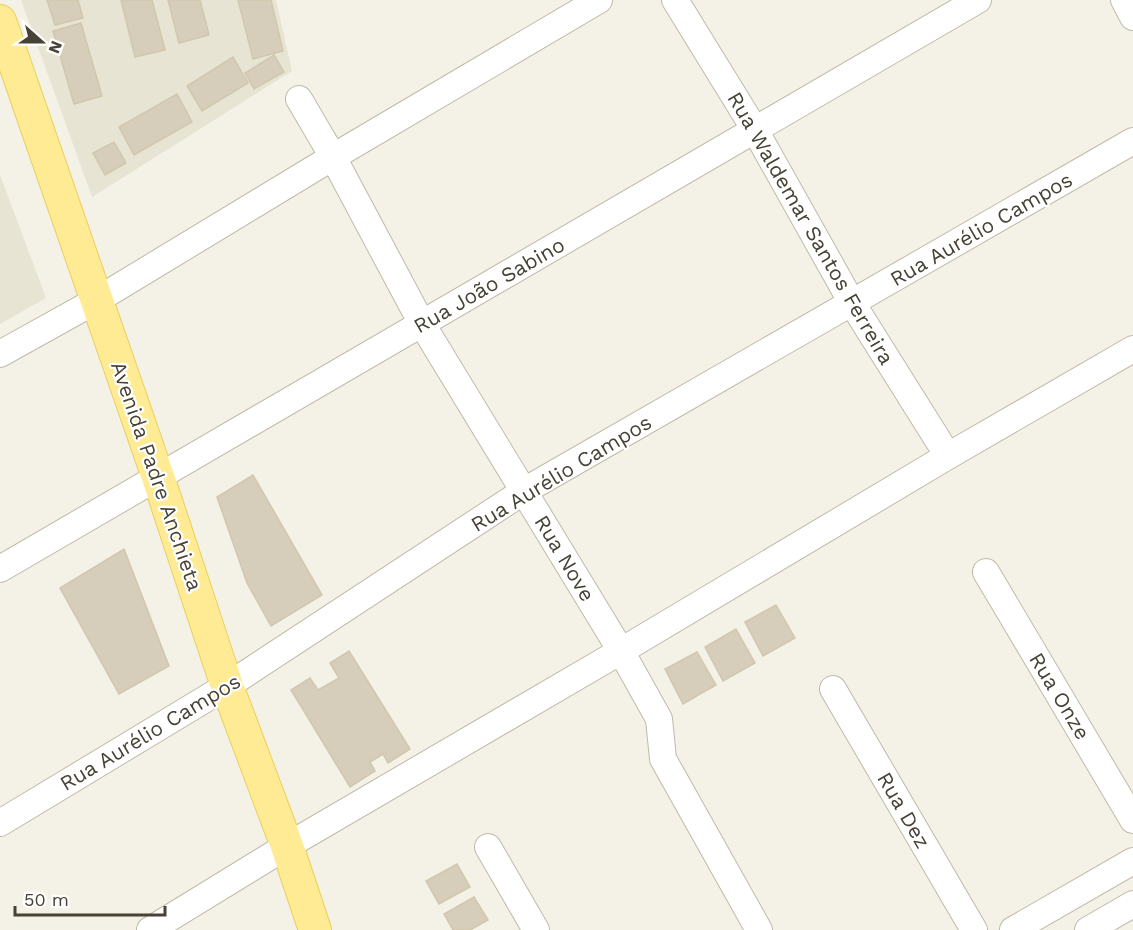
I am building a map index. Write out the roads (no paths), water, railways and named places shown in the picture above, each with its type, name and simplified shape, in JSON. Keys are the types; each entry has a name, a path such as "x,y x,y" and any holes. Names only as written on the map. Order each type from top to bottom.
{"main road":[{"name":"Avenida Padre Anchieta","path":"0,21 158,477 226,686 315,930"}],"street":[{"path":"0,354 97,300 599,0"},
{"name":"Rua Waldemar Santos Ferreira","path":"675,0 754,130 852,303 948,456"},
{"name":"Rua João Sabino","path":"0,569 978,0"},
{"path":"1124,0 1133,17"},
{"name":"Rua Nove","path":"299,99 333,157 422,324 621,651 659,719 663,759 759,930"},
{"name":"Rua Aurélio Campos","path":"0,823 226,686 524,491 1133,141"},
{"path":"150,930 286,846 1133,349"},
{"name":"Rua Onze","path":"986,572 1133,820"},
{"name":"Rua Dez","path":"833,689 974,930"},
{"path":"488,847 536,930"},
{"path":"1013,930 1133,861"},
{"path":"1088,930 1133,904"}]}
